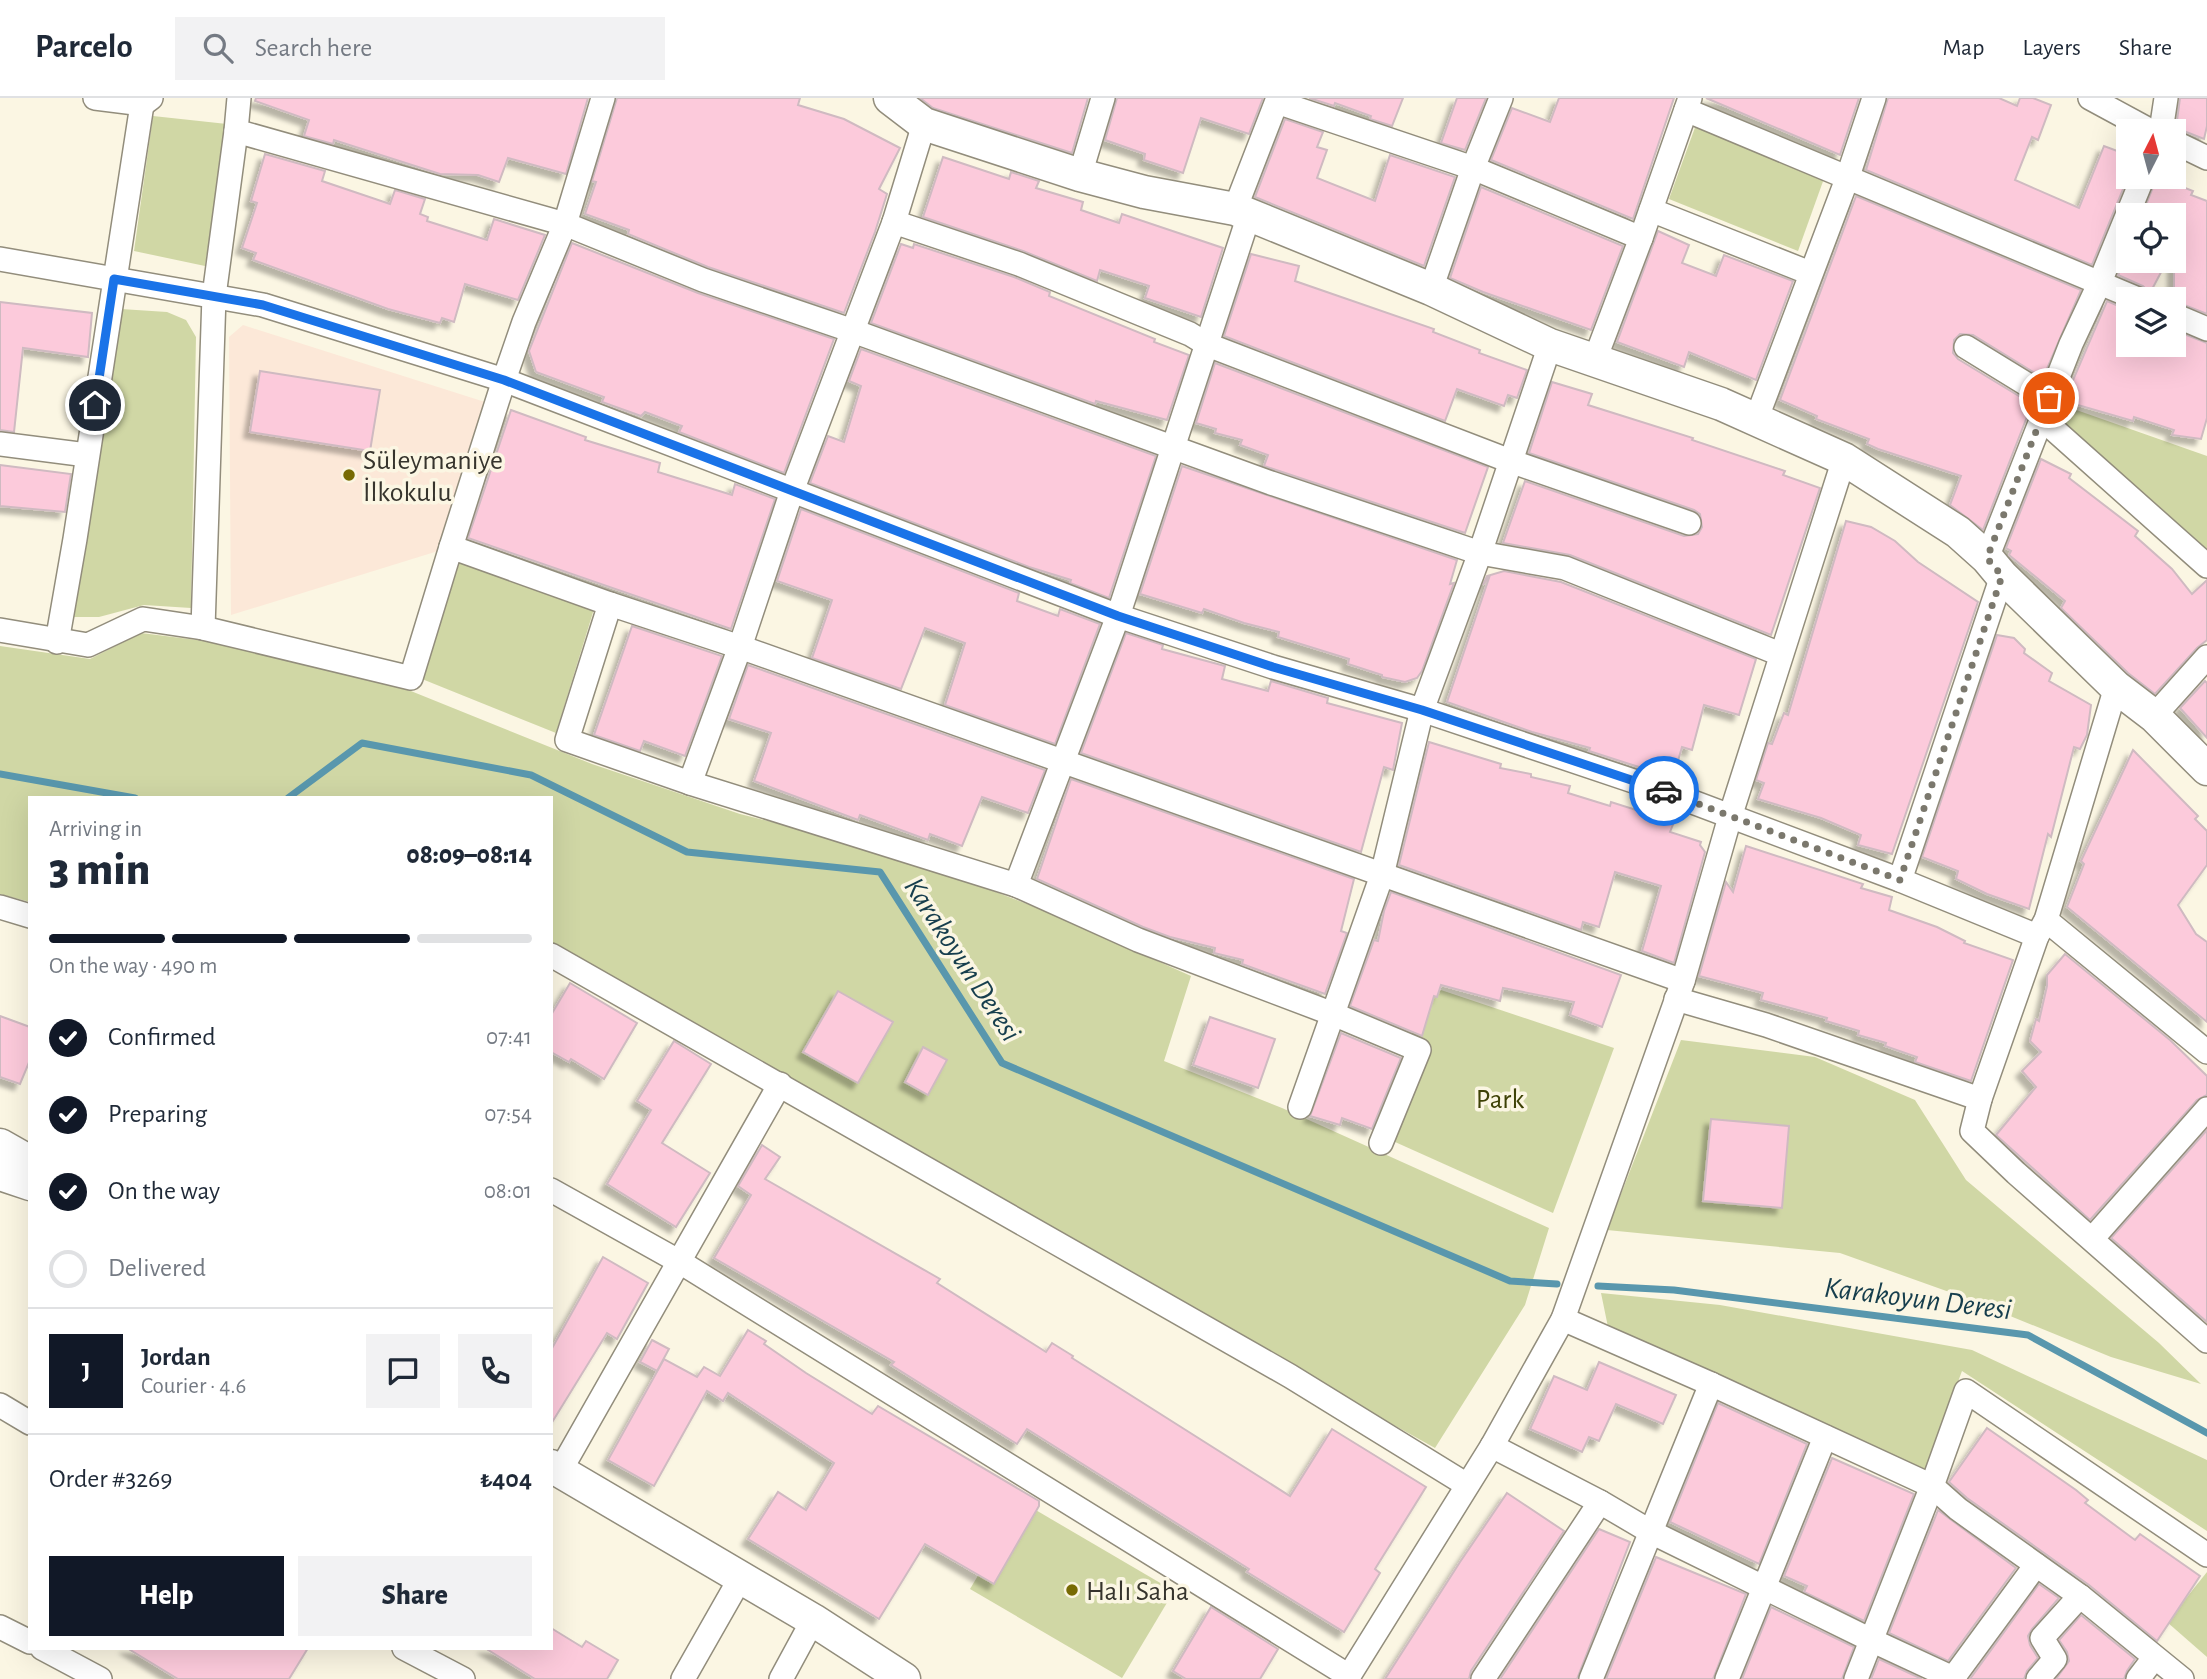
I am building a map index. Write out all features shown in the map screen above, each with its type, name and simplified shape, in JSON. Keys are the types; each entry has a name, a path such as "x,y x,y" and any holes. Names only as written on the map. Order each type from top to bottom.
{"street":[{"path":"57,642 114,279 146,100 95,98"},
{"path":"203,628 214,296 239,98"},
{"path":"0,630 57,642 88,645 143,619 203,628 411,678 504,380 524,322 565,224 603,98"},
{"path":"890,98 925,124 1080,175 1144,192 1242,212 1430,289 1550,345 1721,404 1844,458 1958,532 2116,687 2154,716 2207,769"},
{"path":"1080,175 1103,98"},
{"path":"1430,289 1501,98"},
{"path":"1756,420 1847,178 1874,98"},
{"path":"2090,98 2129,119"},
{"path":"2163,119 2166,98"},
{"path":"1016,885 1118,616 1208,345 1242,212 1277,100 1473,168 1641,238"},
{"path":"1594,362 1688,104 1847,178 2116,289"},
{"path":"690,783 740,647 792,491 894,222 925,124"},
{"path":"236,131 565,224 703,280 853,331 1271,483 1480,553 1565,568 1780,654"},
{"path":"2186,148 2207,158"},
{"path":"1900,880 2045,408 2138,189"},
{"path":"1651,210 1810,273"},
{"path":"894,222 1019,264 1190,334 1208,345 1510,461 1689,523"},
{"path":"0,259 263,305 504,380 1118,616 1273,667 1422,710 1666,792 1900,880 2041,928 2207,1052"},
{"path":"2186,320 2207,329"},
{"path":"1300,1107 1382,875 1422,710 1480,553 1550,345"},
{"path":"1966,347 2045,408 2207,566"},
{"path":"0,444 87,456"},
{"path":"553,1191 680,1262 1348,1678 1492,1446 1563,1319 1679,990 1780,654 1844,458"},
{"path":"451,547 1382,875 1766,1025 1980,1100"},
{"path":"610,604 567,740 690,783 1016,885 1138,940 1333,1014 1419,1050 1381,1143"},
{"path":"2154,716 2207,657"},
{"path":"2116,687 2041,928 1980,1100 1972,1131 2207,1341"},
{"path":"0,907 28,915"},
{"path":"553,956 1290,1376 1467,1485"},
{"path":"779,1084 680,1262 556,1469 813,1620 903,1679"},
{"path":"2092,1239 2207,1109"},
{"path":"0,1145 28,1161"},
{"path":"0,1174 28,1183"},
{"path":"1563,1319 1932,1486 1958,1509 2080,1596 2182,1679"},
{"path":"1591,1679 1711,1384"},
{"path":"1856,1679 1932,1486 1966,1391 2207,1555"},
{"path":"0,1405 28,1422"},
{"path":"1727,1679 1825,1437"},
{"path":"1492,1446 1600,1502 1651,1532 1954,1678 2036,1565"},
{"path":"1483,1679 1600,1502"},
{"path":"683,1679 741,1577"},
{"path":"2038,1679 2055,1659 2042,1638 2080,1596"},
{"path":"781,1679 813,1620"},
{"path":"0,1627 28,1641"},
{"path":"45,1650 100,1679"},
{"path":"408,1650 463,1679"},
{"path":"2138,1679 2154,1658"}],"shaded area":[{"name":"Süleymaniye İlkokulu","path":"243,325 485,402 451,547 231,615 229,337"}],"green space":[{"path":"153,116 227,124 205,266 134,251"},
{"path":"1697,122 1826,173 1798,251 1669,199"},
{"path":"121,309 167,312 186,320 196,337 191,608 144,605 99,617 73,617"},
{"path":"2065,406 2207,456 2207,549 2059,418"},
{"path":"461,558 594,609 556,733 422,679"},
{"path":"141,633 237,645 396,685 592,764 740,814 837,838 946,873 1048,912 1191,976 1164,1061 1282,1108 1549,1228 1525,1305 1435,1448 1082,1251 738,1047 553,946 553,796 28,796 28,901 0,894 0,646 90,659"},
{"name":"Park","path":"1429,986 1614,1048 1553,1213 1375,1133"},
{"path":"1681,1040 1815,1057 1915,1100 1966,1180 2159,1343 2201,1384 2111,1357 1966,1298 1840,1253 1607,1230"},
{"path":"1601,1293 1720,1305 1972,1350 2207,1460 2207,1531 1962,1371 1925,1470 1608,1327"},
{"name":"Halı Saha","path":"1022,1502 1174,1591 1122,1678 970,1589"},
{"path":"2207,1572 2207,1657 2167,1622"}],"building":[{"path":"256,98 588,98 566,174 508,158 499,182 478,175 440,174 334,140 333,144 304,136 309,120 255,101"},
{"path":"617,98 800,98 798,105 844,119 900,148 879,189 887,194 844,313 708,267 628,234 629,230 585,214"},
{"path":"920,98 1088,98 1072,153 933,108"},
{"path":"1117,98 1263,98 1249,134 1201,118 1183,173 1144,160 1145,154 1105,140"},
{"path":"1309,98 1403,98 1392,126 1335,103 1334,106"},
{"path":"1457,98 1486,98 1465,150 1441,143"},
{"path":"1559,98 1674,98 1633,219 1491,160 1512,108 1550,122"},
{"path":"1706,98 1859,98 1840,155"},
{"path":"1888,98 1999,98 2017,106 2020,98 2033,98 2051,105 2038,140 2032,137 2015,180 2079,208 2104,146 2116,150 2116,189 2123,189 2092,265 1866,170"},
{"path":"2180,98 2207,98 2204,139 2186,132 2186,119 2177,119"},
{"path":"1285,119 1323,132 1317,147 1327,150 1317,178 1375,201 1390,155 1455,177 1424,266 1255,197"},
{"path":"265,154 325,171 322,181 390,204 395,190 425,199 420,214 428,217 427,221 487,240 494,219 545,235 518,300 465,284 454,322 442,318 440,323 388,309 253,260 256,253 242,248 257,203 251,201"},
{"path":"943,157 1009,179 1011,172 1039,181 1036,188 1083,202 1081,210 1119,223 1122,214 1223,248 1201,317 1145,298 1149,286 1100,270 1097,281 1023,251 923,217"},
{"path":"1481,187 1623,246 1591,330 1450,278"},
{"path":"2186,188 2193,191 2191,195 2207,201 2207,314 2186,306 2186,287 2174,287 2174,273 2186,273 2186,203 2147,203 2152,189"},
{"path":"1856,196 2081,290 2043,378 1973,335 1960,334 1954,340 1953,353 1958,359 2032,404 1983,530 1950,505 1961,476 1878,449 1867,444 1869,439 1816,419 1817,416 1780,400"},
{"path":"1658,231 1689,245 1682,263 1716,276 1724,255 1793,281 1756,380 1689,352 1684,367 1617,342"},
{"path":"572,243 698,293 834,339 784,473 679,432 682,426 645,412 641,416 602,402 604,397 536,372 529,351"},
{"path":"901,244 913,248 914,244 1014,277 1050,292 1049,296 1189,355 1167,420 1096,401 1095,404 871,323"},
{"path":"1251,254 1299,266 1295,281 1434,329 1433,332 1480,350 1479,353 1527,370 1517,398 1508,395 1504,406 1457,389 1445,421 1224,336"},
{"path":"2161,273 2153,287 2144,287 2118,275"},
{"path":"2107,301 2116,305 2116,357 2186,357 2186,335 2207,343 2207,418 2201,439 2172,435 2174,430 2134,417 2133,421 2064,401"},
{"path":"0,302 92,313 88,357 23,348 14,432 0,430"},
{"path":"861,349 1156,456 1109,598 1070,583 1071,580 1029,567 810,483 828,436 844,442 861,386 849,381"},
{"path":"1215,363 1488,467 1465,533 1264,466 1268,455 1240,445 1242,440 1215,433 1216,429 1196,423"},
{"path":"260,371 380,390 370,451 250,432"},
{"path":"1552,382 1592,394 1588,405 1693,438 1692,440 1785,471 1783,475 1820,488 1771,635 1570,555 1503,543 1525,481 1684,536 1698,534 1702,527 1700,514 1694,510 1529,453"},
{"path":"511,410 586,437 585,440 660,463 658,472 732,495 735,484 775,499 731,629 468,538"},
{"path":"2041,459 2071,474 2069,478 2138,531 2135,536 2172,569 2192,594 2207,580 2207,640 2155,694 2128,673 2061,608 2065,601 2009,555 2011,551 2006,548"},
{"path":"0,465 71,474 65,512 0,506"},
{"path":"1182,466 1457,560 1450,584 1454,583 1422,671 1417,678 1405,682 1382,677 1348,664 1349,659 1278,637 1279,632 1204,609 1202,613 1140,594"},
{"path":"801,509 1019,593 1017,601 1058,616 1060,609 1100,624 1055,744 945,705 965,643 925,628 901,689 812,658 832,600 777,581"},
{"path":"1846,521 1871,527 1895,541 1918,562 1978,602 1892,854 1858,845 1861,835 1821,818 1758,799 1764,783 1756,780 1768,743 1772,744 1784,713 1788,715"},
{"path":"1504,571 1561,582 1756,659 1739,715 1704,705 1692,750 1682,747 1673,778 1447,702 1490,575"},
{"path":"632,626 722,656 685,756 644,741 640,751 594,735"},
{"path":"1126,633 1163,645 1162,649 1225,666 1222,679 1268,691 1271,681 1328,698 1327,703 1402,723 1393,770 1384,767 1361,852 1081,753"},
{"path":"1997,635 2014,638 2025,649 2024,653 2052,673 2049,681 2091,705 2087,735 2080,749 2074,747 2029,909 1956,879 1958,871 1922,857"},
{"path":"748,665 1045,770 1028,813 982,797 962,846 930,834 928,840 860,815 858,820 754,781 771,733 729,719"},
{"path":"2205,681 2207,683 2207,738 2180,708"},
{"path":"1429,742 1501,764 1500,768 1570,786 1568,793 1610,806 1611,802 1674,822 1670,832 1701,842 1705,852 1674,963 1642,951 1661,886 1615,872 1599,927 1583,922 1581,930 1399,865"},
{"path":"2133,750 2198,816 2195,819 2207,831 2207,865 2178,905 2196,934 2207,942 2207,1022 2067,907 2084,864 2081,861"},
{"path":"1071,779 1354,879 1341,931 1347,933 1325,994 1242,964 1243,960 1214,953 1215,948 1143,927 1037,879"},
{"path":"1746,846 1863,884 1861,888 1892,897 1889,910 1937,927 1965,941 1964,943 2013,960 1971,1081 1915,1062 1917,1057 1885,1046 1886,1043 1858,1035 1859,1031 1826,1021 1827,1018 1761,1000 1763,993 1699,976 1726,882 1733,892"},
{"path":"1391,892 1621,975 1602,1027 1570,1015 1574,1002 1503,988 1500,1001 1441,985 1437,997 1434,996 1422,1036 1350,1006 1374,940 1378,941"},
{"path":"2065,954 2170,1040 2207,1076 2207,1095 2197,1100 2090,1220 1996,1135 2036,1087 2022,1071 2041,1052 2030,1041 2036,1019 2039,1021 2047,975"},
{"path":"570,983 637,1023 604,1079 571,1059 569,1062 553,1053 553,1012"},
{"path":"838,991 893,1022 858,1083 803,1052"},
{"path":"0,1016 28,1026 28,1065 20,1084 0,1077"},
{"path":"1210,1017 1275,1039 1258,1088 1193,1065"},
{"path":"1341,1033 1401,1058 1372,1129 1342,1118 1340,1125 1310,1116"},
{"path":"674,1041 711,1064 662,1143 710,1173 676,1227 607,1184 651,1110 637,1101"},
{"path":"923,1047 947,1060 928,1095 905,1082"},
{"path":"1711,1119 1789,1126 1782,1208 1703,1201"},
{"path":"2207,1130 2207,1322 2111,1238"},
{"path":"762,1145 780,1157 765,1179 940,1279 937,1283 1046,1352 1052,1343 1290,1496 1332,1429 1426,1487 1375,1569 1380,1573 1344,1632 1027,1429 1017,1444 891,1365 894,1362 714,1258 751,1195 738,1186"},
{"path":"603,1257 648,1283 617,1339 607,1333 553,1421 553,1346"},
{"path":"748,1330 806,1373 872,1414 878,1406 1039,1501 1039,1506 994,1584 925,1544 879,1619 748,1539 778,1492 806,1510 834,1463 728,1393 723,1401 707,1391 654,1486 608,1460 664,1359 697,1377 704,1367 720,1376"},
{"path":"652,1340 669,1349 657,1371 640,1362"},
{"path":"1599,1362 1676,1395 1663,1424 1616,1404 1599,1441 1589,1437 1582,1452 1530,1429 1554,1376 1587,1390"},
{"path":"1718,1403 1807,1444 1759,1564 1670,1522"},
{"path":"1987,1428 2076,1490 2088,1500 2085,1503 2135,1540 2140,1534 2200,1576 2157,1641 2089,1585 1967,1498 1949,1482"},
{"path":"1832,1458 1914,1494 1864,1621 1804,1592 1807,1586 1784,1576"},
{"path":"1507,1493 1564,1531 1471,1671 1469,1679 1385,1679 1460,1562"},
{"path":"1938,1510 2016,1568 1948,1661 1889,1633"},
{"path":"1599,1529 1630,1542 1577,1679 1500,1679"},
{"path":"1656,1557 1746,1594 1713,1679 1606,1679"},
{"path":"2039,1584 2059,1598 2028,1636 2038,1658 2024,1679 1970,1679"},
{"path":"1211,1607 1278,1649 1260,1679 1186,1679 1173,1671"},
{"path":"1771,1607 1854,1647 1842,1679 1742,1679"},
{"path":"2081,1615 2135,1659 2124,1679 2056,1679 2069,1661 2059,1640"},
{"path":"553,1629 582,1647 586,1641 618,1660 607,1679 535,1679 488,1650 553,1650"},
{"path":"130,1650 307,1650 289,1679 178,1679"},
{"path":"1879,1659 1922,1679 1871,1679"}],"waterway":[{"name":"Karakoyun Deresi","path":"291,796 362,743 531,775 687,852 880,872 1002,1063 1510,1281 1557,1284"},
{"name":"Karakoyun Deresi","path":"0,774 124,796"},
{"name":"Karakoyun Deresi","path":"1598,1286 1674,1290 2028,1335 2207,1433"}],"way so far":[{"path":"1664,791 1900,880 2002,576 1987,558 2049,398"}],"place":[{"name":"Süleymaniye İlkokulu","path":"349,475"},
{"name":"Halı Saha","path":"1072,1590"}],"route":[{"path":"95,405 114,279 263,305 504,380 1118,616 1273,667 1422,710 1664,791"}]}
